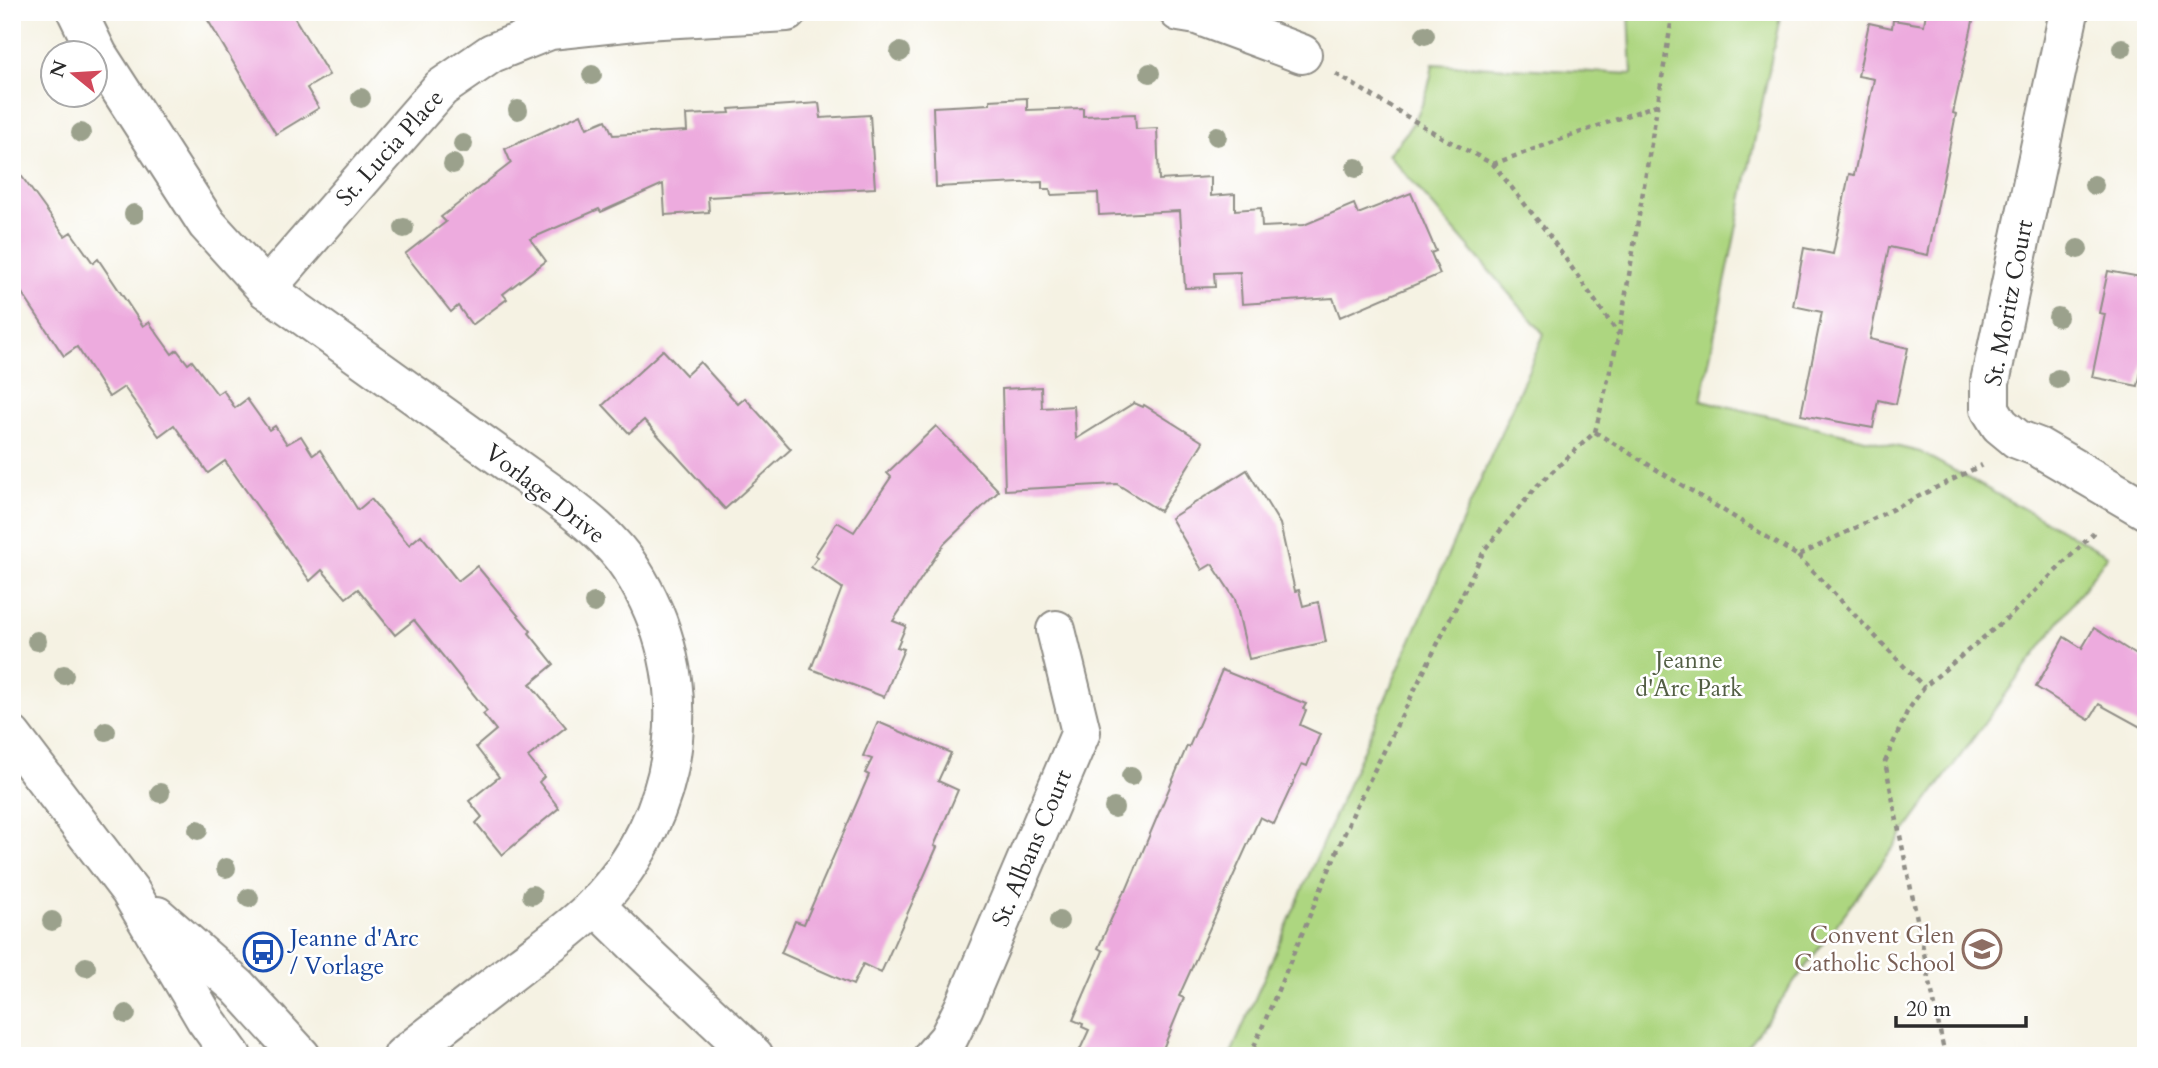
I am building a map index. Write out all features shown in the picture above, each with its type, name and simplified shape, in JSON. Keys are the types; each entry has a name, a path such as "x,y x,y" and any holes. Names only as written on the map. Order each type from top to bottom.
{"street":[{"name":"Vorlage Drive","path":"77,12 98,55 207,224 266,289 595,527 630,568 653,611 669,658 676,709 670,762 658,810 635,855 595,905 566,931 403,1056"},
{"name":"St. Lucia Place","path":"266,289 442,88 492,53 550,30 644,20 787,12"},
{"path":"1179,12 1197,15 1302,54"},
{"name":"St. Moritz Court","path":"2068,12 1990,382 1990,409 2000,425 2017,439 2038,447 2137,505"},
{"name":"St. Albans Court","path":"933,1056 948,1039 964,1007 1081,732 1056,630"},
{"path":"12,736 130,891 206,1020 232,1056"},
{"path":"130,891 238,987 301,1056"},
{"path":"595,905 754,1056"}],"path":[{"path":"1250,1056 1355,809 1485,549 1538,485 1595,432 1619,335 1673,12"},
{"path":"1302,54 1443,138 1493,164 1546,231 1619,335"},
{"path":"1493,164 1659,104"},
{"path":"1595,432 1798,556 1924,687"},
{"path":"1798,556 1983,464 2017,439"},
{"path":"1945,1056 1885,762 1907,712 1924,687 2137,505"}],"green space":[{"name":"Jeanne d'Arc Park","path":"1629,12 1781,12 1701,400 1920,452 2108,555 1740,1056 1230,1056 1544,334 1388,154 1418,113 1428,90 1433,64 1632,74"}],"building":[{"path":"203,12 291,12 329,75 307,88 319,108 276,134"},
{"path":"1926,12 1975,12 1953,113 1956,114 1928,255 1889,247 1870,339 1908,348 1896,404 1878,400 1873,428 1801,415 1822,312 1793,306 1804,248 1833,254 1849,174 1854,175 1874,79 1858,76 1869,23 1892,28 1893,20 1924,25"},
{"path":"1027,98 1027,110 1083,108 1083,116 1135,114 1136,129 1157,128 1159,180 1211,177 1211,196 1235,194 1235,210 1261,208 1262,227 1304,225 1354,204 1358,214 1411,193 1436,251 1431,253 1440,274 1340,317 1333,298 1242,304 1240,272 1214,273 1215,287 1185,288 1180,211 1099,215 1098,193 1051,195 1050,189 1042,189 1042,182 936,187 933,107 990,104 990,100"},
{"path":"819,103 821,118 870,115 875,188 708,197 709,212 665,215 663,184 601,212 599,209 530,239 546,261 503,294 507,299 472,325 458,306 451,312 405,254 446,222 441,217 511,163 505,149 581,114 587,128 606,120 613,135 687,131 686,115 730,113 729,109"},
{"path":"12,163 65,236 71,232 93,263 98,259 143,326 149,322 172,354 177,350 188,364 192,361 217,394 223,390 235,408 247,399 269,430 275,426 287,444 301,436 313,455 320,450 358,510 371,499 409,545 421,535 458,581 477,566 531,631 529,633 554,664 530,684 566,727 528,757 544,777 539,782 559,808 502,855 476,823 482,817 469,801 499,777 476,747 496,730 483,714 487,711 414,620 395,635 358,589 346,598 322,570 310,581 225,461 208,473 174,425 159,436 124,387 109,397 77,347 64,356 12,278"},
{"path":"2108,271 2146,278 2146,347 2138,386 2092,377 2105,314 2099,313"},
{"path":"663,350 686,375 700,362 738,404 745,398 791,449 725,509 644,420 629,433 603,405"},
{"path":"1041,387 1042,408 1074,406 1076,439 1134,403 1143,407 1144,405 1203,442 1160,511 1117,484 1005,490 1002,389"},
{"path":"936,426 999,491 944,544 893,621 906,626 897,647 904,649 884,697 811,669 842,588 811,567 818,557 815,555 837,522 854,532 891,477 887,473"},
{"path":"1247,470 1280,524 1295,591 1299,590 1303,606 1318,602 1326,642 1249,659 1235,599 1212,564 1202,570 1171,518"},
{"path":"2094,628 2146,661 2146,730 2099,704 2089,720 2036,687 2064,637 2082,648"},
{"path":"1222,670 1306,704 1300,725 1320,734 1307,766 1302,764 1274,824 1260,817 1179,996 1184,998 1160,1056 1077,1056 1089,1030 1073,1020 1103,951 1098,948 1126,891"},
{"path":"878,722 951,753 938,781 958,790 934,846 937,847 881,973 863,964 853,985 781,953 795,921 804,924 869,775 865,773 872,759 863,756"}],"place":[{"name":"Convent Glen Catholic School","path":"1982,949"},
{"name":"Jeanne d'Arc / Vorlage","path":"263,952"}]}
